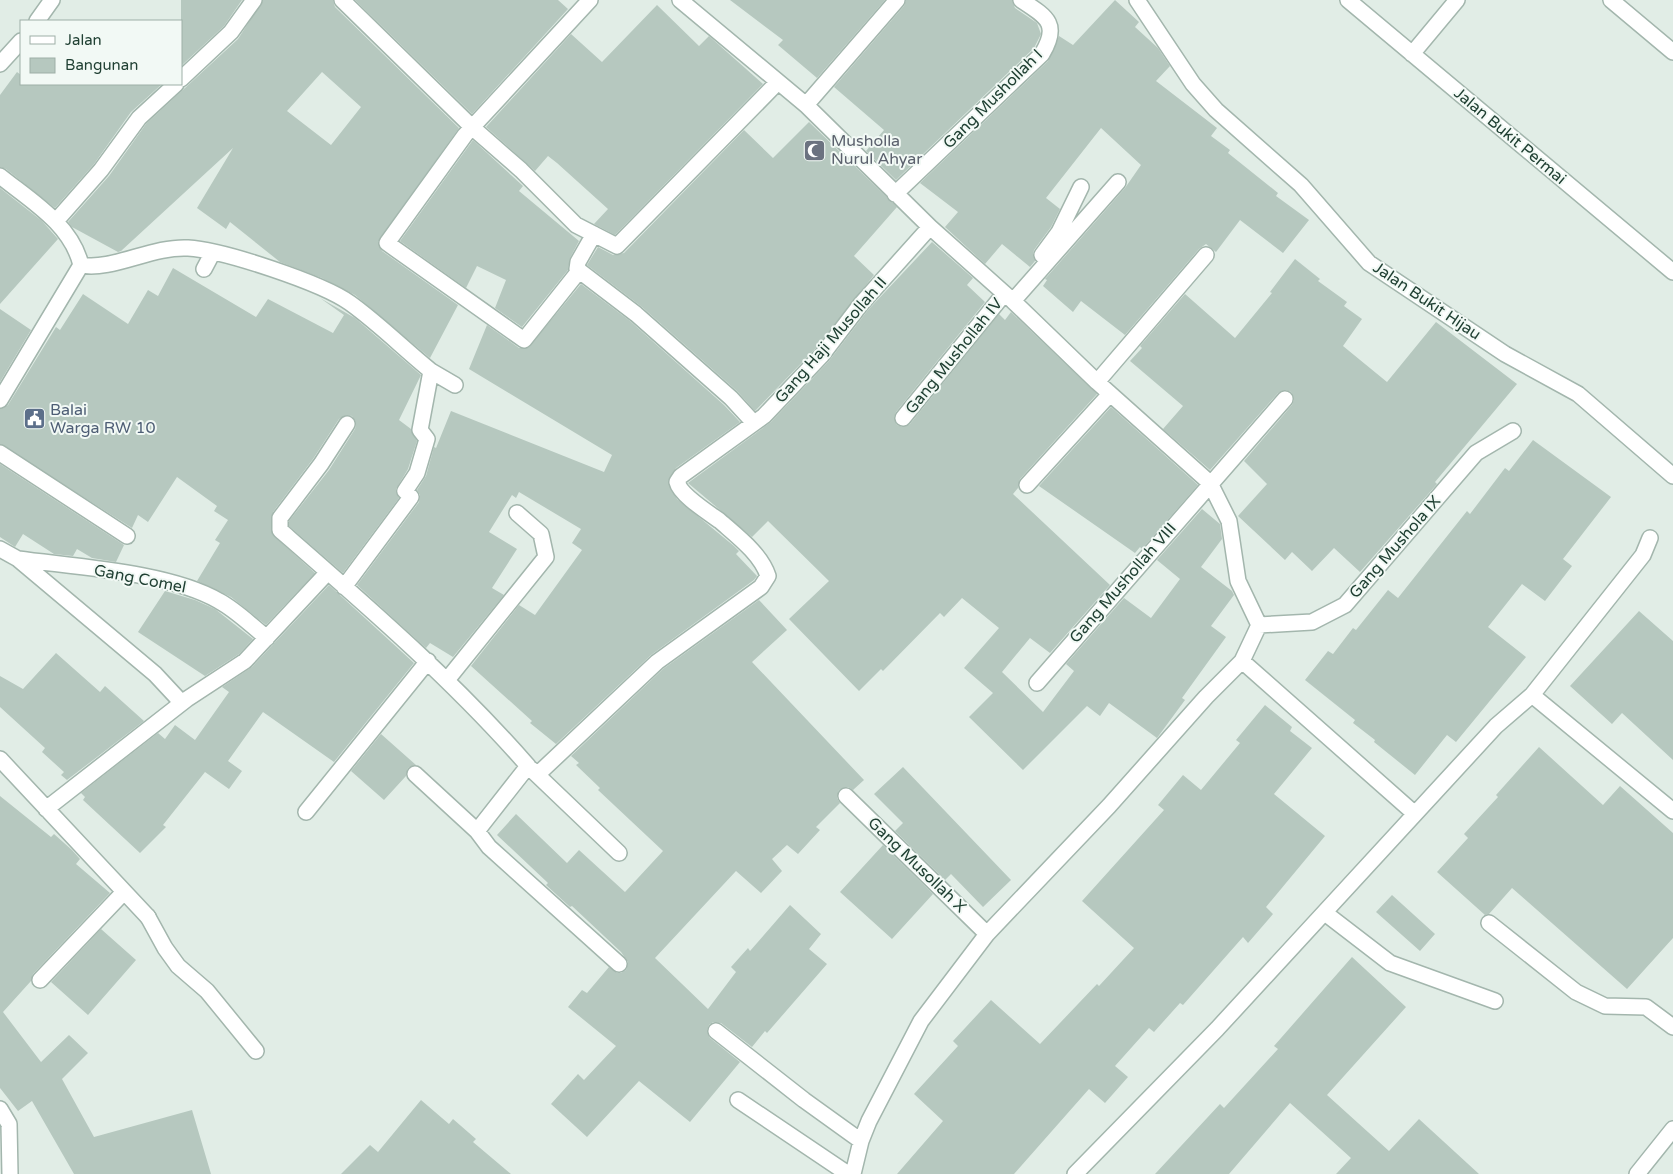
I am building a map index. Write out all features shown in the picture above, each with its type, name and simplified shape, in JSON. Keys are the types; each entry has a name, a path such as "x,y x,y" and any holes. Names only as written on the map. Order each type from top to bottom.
{"street":[{"path":"38,20 52,0"},
{"path":"182,78 231,32 254,0"},
{"path":"342,0 576,225 617,246 778,82"},
{"path":"579,271 524,340 387,243 465,135 590,0"},
{"path":"680,0 806,105 930,227 1009,298 1110,394 1210,483 1229,521 1238,581 1259,625 1242,661 1206,697 1109,806 987,934 921,1021 861,1141 853,1174"},
{"path":"806,105 897,0"},
{"name":"Gang Mushollah I","path":"895,194 1042,54 1051,37 1052,29 1043,15 1021,0"},
{"name":"Jalan Bukit Hijau","path":"1137,0 1192,84 1216,110 1301,185 1369,262 1505,354 1578,394 1673,476"},
{"name":"Jalan Bukit Permai","path":"1348,0 1673,272"},
{"path":"1412,54 1457,0"},
{"path":"1612,0 1673,52"},
{"path":"0,64 20,42"},
{"path":"56,221 101,170 139,118 175,85"},
{"path":"0,176 56,221 77,248 81,265 0,400"},
{"path":"1009,298 1118,182"},
{"path":"1009,298 1059,232 1081,187"},
{"name":"Gang Haji Musollah II","path":"533,770 657,662 761,587 768,576 764,563 720,522 691,499 678,486 677,482 681,476 715,450 764,416 816,362 861,304 930,227"},
{"path":"594,234 576,268 636,314 724,392 754,423"},
{"path":"81,265 95,268 163,249 189,248 213,252 306,282 343,299 431,371 455,385"},
{"path":"204,269 213,252"},
{"path":"1097,382 1206,254"},
{"name":"Gang Mushollah IV","path":"903,418 1009,298"},
{"path":"344,587 411,496 405,491 417,473 427,439 420,430 431,371"},
{"path":"1027,485 1110,394"},
{"name":"Gang Mushollah VIII","path":"1037,683 1285,399"},
{"path":"347,424 321,464 280,518 280,530 428,661 496,729 533,770 619,853"},
{"name":"Gang Mushola IX","path":"1259,625 1312,622 1346,605 1476,453 1513,431"},
{"path":"0,453 127,536"},
{"path":"447,680 546,557 541,534 517,513"},
{"path":"1075,1174 1217,1029 1496,726 1532,695 1643,555 1650,538"},
{"name":"Gang Comel","path":"0,549 18,559 149,577 199,591 221,601 267,638"},
{"path":"18,559 155,674 182,703"},
{"path":"46,810 182,703 244,660 328,572"},
{"path":"306,812 428,661"},
{"path":"1242,661 1415,814"},
{"path":"1532,695 1673,811"},
{"path":"0,759 123,893 148,917 165,948 178,966 206,991 256,1051"},
{"path":"477,831 533,770"},
{"path":"416,774 477,831 489,847 619,964"},
{"name":"Gang Musollah X","path":"846,796 987,934"},
{"path":"40,980 123,893"},
{"path":"1325,913 1390,963 1495,1001"},
{"path":"1488,923 1576,992 1605,1006 1646,1007 1673,1026"},
{"path":"716,1031 804,1100 861,1141"},
{"path":"738,1100 848,1174"},
{"path":"0,1109 9,1124 10,1174"},
{"path":"1637,1174 1673,1129"}],"building":[{"path":"181,0 242,0 224,26 182,65"},
{"path":"263,0 333,0 335,7 459,128 378,242 382,251 458,305 430,358 355,295 322,278 280,262 230,222 226,229 197,208 233,148 121,251 118,252 72,227 68,222 109,176 146,124 238,39","holes":["322,72 361,107 331,145 287,111"]},
{"path":"355,0 558,0 568,9 472,114"},
{"path":"730,0 885,0 817,78 778,45 783,40"},
{"path":"906,0 1012,0 1015,8 1037,23 1041,34 1034,48 896,180 866,151 884,130 834,87 904,6"},
{"path":"1115,0 1139,22 1135,27 1158,48 1170,66 1156,81 1217,128 1211,136 1230,150 1228,153 1278,193 1276,196 1309,220 1283,253 1240,220 1216,252 1206,244 1199,249 1125,335 1081,301 1073,312 1043,286 1047,280 1045,279 1125,188 1141,165 1101,128 1046,198 1060,209 1051,227 1034,250 1035,261 1030,267 1002,244 985,264 945,227 958,212 920,183 1048,61 1059,36 1073,45"},
{"path":"657,5 699,46 709,36 763,84 615,235 594,224 608,209 557,163 548,156 535,171 486,127 571,34 602,62"},
{"path":"17,72 20,74 20,85 161,85 131,112 94,164 55,208 6,169 0,167 0,95"},
{"path":"809,122 897,207 854,256 874,275 815,349 755,411 737,391 642,307 587,265 598,247 613,255 624,253 744,130 773,158"},
{"path":"473,140 523,186 519,191 579,241 570,258 568,270 522,327 495,308 506,280 477,266 466,288 400,241"},
{"path":"0,188 42,221 58,239 0,304"},
{"path":"932,242 973,278 967,285 985,302 896,412 894,417 897,425 902,427 910,424 999,314 1005,320 1011,312 1097,394 1020,479 1018,488 1013,494 1110,585 1050,653 1030,638 1002,672 1043,712 1074,671 1066,664 1124,598 1151,618 1180,579 1157,560 1202,509 1220,524 1222,539 1201,567 1232,591 1234,595 1211,626 1226,637 1182,698 1185,700 1157,738 1109,703 1100,716 1087,706 1023,770 969,717 993,693 964,668 999,628 962,598 944,617 940,613 883,671 881,669 859,691 789,619 829,581 768,521 752,537 688,483 771,422 829,361 868,310"},
{"path":"1295,259 1320,279 1318,281 1347,302 1344,306 1362,319 1343,346 1387,382 1436,322 1517,384 1435,482 1437,484 1360,572 1334,548 1312,571 1292,552 1285,560 1238,516 1267,484 1244,461 1292,405 1294,400 1291,392 1286,390 1278,393 1210,470 1163,429 1183,406 1130,361 1142,348 1140,346 1185,294 1235,338 1272,293 1270,292"},
{"path":"173,268 256,317 268,299 333,333 344,315 320,298 355,318 421,375 399,420 411,429 417,441 408,469 396,489 399,498 343,573 289,526 289,521 329,470 355,429 356,424 352,416 347,415 339,419 313,459 273,512 272,534 315,573 266,625 231,597 197,581 220,543 215,540 228,520 214,511 217,506 177,477 148,522 138,515 132,528 0,444 0,409 8,405 56,327 60,330 83,294 128,324 148,290 158,296"},
{"path":"581,284 630,321 724,405 740,422 676,468 668,482 677,499 734,546 739,551 736,554 757,576 651,655 556,744 530,723 532,721 471,666 519,605 535,615 582,550 572,543 581,529 519,492 516,498 512,495 489,532 517,549 492,588 504,595 453,657 430,643 426,648 357,585 419,502 420,495 417,490 426,476 434,447 436,448 451,411 604,472 612,455 469,369 487,325 519,348 528,348"},
{"path":"0,309 31,330 0,382"},
{"path":"1111,407 1198,485 1142,549 1140,547 1135,553 1039,486"},
{"path":"1533,440 1611,497 1563,559 1572,566 1545,601 1522,584 1488,627 1526,657 1456,742 1447,735 1415,775 1353,723 1355,720 1305,680 1328,651 1333,654 1353,628 1356,630 1388,590 1398,598 1467,511 1470,514 1505,468 1509,471"},
{"path":"0,464 124,545 116,562 92,558 77,549 73,556 54,554 23,534 15,547 0,537"},
{"path":"329,585 414,663 334,762 263,712 228,761 242,771 229,789 205,772 163,825 166,827 140,853 83,800 85,797 81,793 158,733 165,739 175,725 195,740 229,692 222,687 252,667"},
{"path":"165,591 195,600 215,609 253,639 239,654 205,676 138,632"},
{"path":"759,600 787,630 752,662 864,780 853,790 848,787 839,790 837,798 840,803 816,827 820,830 798,854 787,845 772,859 782,871 761,893 736,871 655,958 708,1009 736,972 731,967 748,948 750,951 790,905 821,934 809,949 827,964 767,1033 765,1031 752,1047 721,1023 713,1022 709,1025 707,1030 710,1038 740,1062 690,1122 639,1081 587,1137 551,1104 578,1074 584,1080 616,1046 568,1007 582,990 587,993 609,967 617,973 621,973 626,970 628,962 621,952 572,906 570,907 546,885 548,883 497,835 516,814 567,863 579,850 625,892 663,851 598,790 600,788 576,765 579,763 571,756 663,669"},
{"path":"1639,611 1673,641 1673,760 1622,713 1612,724 1570,686"},
{"path":"56,653 100,692 105,686 144,721 67,780 61,775 64,772 42,752 45,748 0,707 0,676 23,689"},
{"path":"1265,705 1292,727 1290,731 1312,748 1274,794 1325,836 1266,907 1273,914 1248,943 1243,937 1183,1005 1180,1003 1154,1032 1149,1028 1115,1066 1128,1077 1105,1103 1089,1089 1014,1174 897,1174 943,1121 914,1094 958,1046 953,1041 991,1000 1040,1044 1097,984 1099,986 1134,948 1082,901 1164,810 1158,805 1183,775 1201,790 1240,743 1236,740"},
{"path":"381,734 416,765 408,768 406,776 384,800 351,771"},
{"path":"1539,747 1603,805 1620,786 1673,833 1673,938 1627,989 1512,888 1489,914 1485,915 1437,872 1468,838 1464,834 1498,797 1496,795"},
{"path":"903,767 1011,880 983,907 951,874 945,880 895,831 903,823 874,794"},
{"path":"0,796 51,837 54,834 80,859 76,864 110,893 33,974 31,981 3,1012 41,1062 69,1035 88,1053 62,1079 94,1137 192,1110 211,1174 74,1174 32,1101 18,1111 0,1088"},
{"path":"883,845 933,894 892,939 840,892"},
{"path":"1392,895 1435,934 1420,951 1376,912"},
{"path":"101,929 136,960 88,1015 51,982"},
{"path":"1352,957 1406,1007 1327,1095 1389,1151 1419,1119 1479,1174 1336,1174 1351,1158 1290,1103 1229,1174 1155,1174 1220,1104 1224,1108 1278,1049 1274,1046"},
{"path":"421,1100 449,1124 453,1119 476,1139 473,1142 511,1174 341,1174 370,1145 378,1152"}],"place":[{"name":"Musholla Nurul Ahyar","path":"815,150"},
{"name":"Balai Warga RW 10","path":"34,419"}]}
